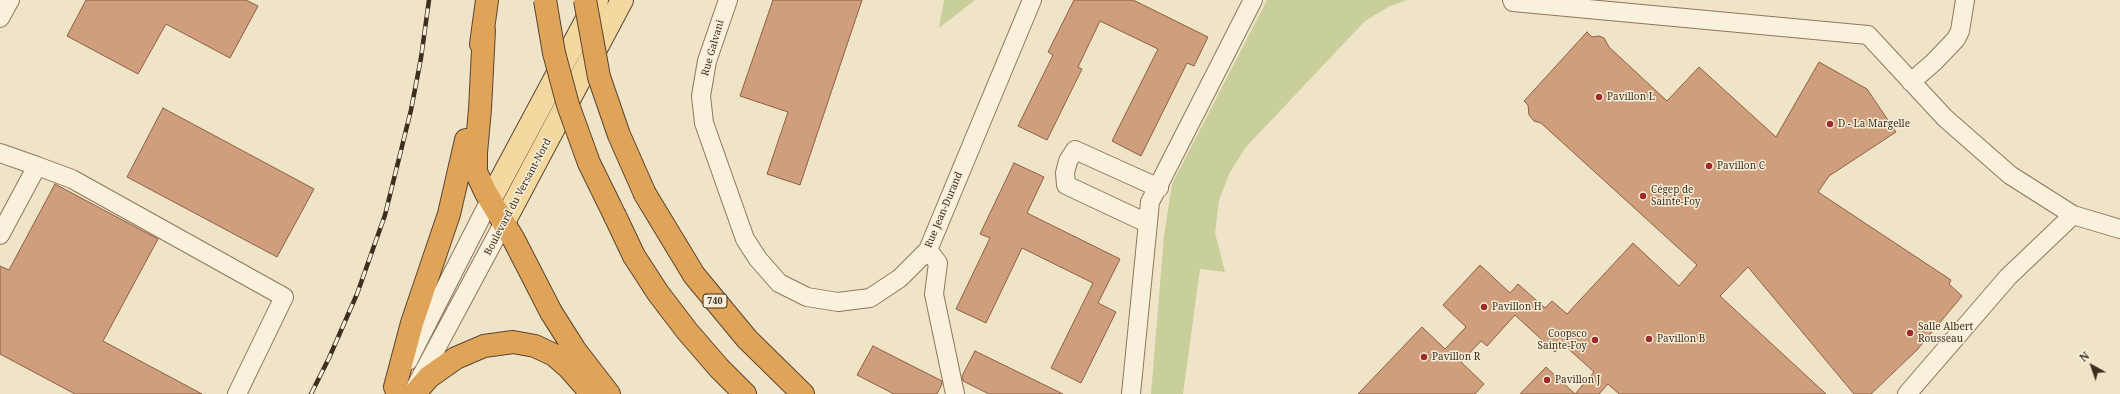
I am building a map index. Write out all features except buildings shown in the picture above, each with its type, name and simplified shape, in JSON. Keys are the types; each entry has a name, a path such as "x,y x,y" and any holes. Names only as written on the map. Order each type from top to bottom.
{"highway":[{"path":"487,0 476,164 479,180 504,222 551,312 575,350 609,394"},
{"path":"545,0 554,52 568,105 589,163 634,256 658,293 687,331 719,368 745,394"},
{"name":"740","path":"584,0 599,77 619,135 645,194 694,274 747,339 802,394"},
{"path":"403,392 412,323 436,256 456,189 484,30"},
{"path":"403,392 429,377 456,358 484,346 513,342 535,346 554,355 569,368 592,394"}],"main road":[{"path":"490,200 597,0"},
{"name":"Boulevard du Versant-Nord","path":"504,222 622,0"}],"street":[{"path":"0,18 10,0"},
{"name":"Rue Galvani","path":"701,96 708,61 728,0"},
{"name":"Rue Jean-Durand","path":"701,96 704,123 745,239 758,259 778,283 807,297 838,302 870,298 900,278 928,250 1032,0"},
{"path":"1131,394 1150,202 1159,188 1253,0"},
{"path":"1512,0 1513,2 1521,3 1868,35 1945,118 2010,175 2073,215 2120,229"},
{"path":"1911,82 1934,62 1956,39 1960,31 1965,0"},
{"path":"1147,223 1066,185 1065,173 1068,161 1075,150 1159,188"},
{"path":"0,153 72,179 284,297 237,394"},
{"path":"0,235 37,166"},
{"path":"403,392 490,200"},
{"path":"1907,394 2008,277 2073,215"},
{"name":"Boulevard du Versant-Nord","path":"403,392 504,222"},
{"path":"928,250 938,263 934,294 955,394"}],"green space":[{"path":"944,0 975,0 939,28"},
{"path":"1267,0 1407,0 1390,6 1365,21 1246,147 1230,172 1219,200 1215,233 1225,272 1200,269 1183,394 1151,394 1164,236 1172,184"}],"railway":[{"path":"311,394 329,358 357,294 385,215 411,110 421,58 429,0"}],"place":[{"name":"Pavillon L","path":"1599,97"},
{"name":"D - La Margelle","path":"1830,124"},
{"name":"Pavillon C","path":"1709,166"},
{"name":"Cégep de Sainte-Foy","path":"1643,196"},
{"name":"Pavillon H","path":"1484,307"},
{"name":"Salle Albert Rousseau","path":"1910,333"},
{"name":"Pavillon B","path":"1649,339"},
{"name":"Coopsco Sainte-Foy","path":"1595,340"},
{"name":"Pavillon R","path":"1424,357"},
{"name":"Pavillon J","path":"1547,380"}]}
